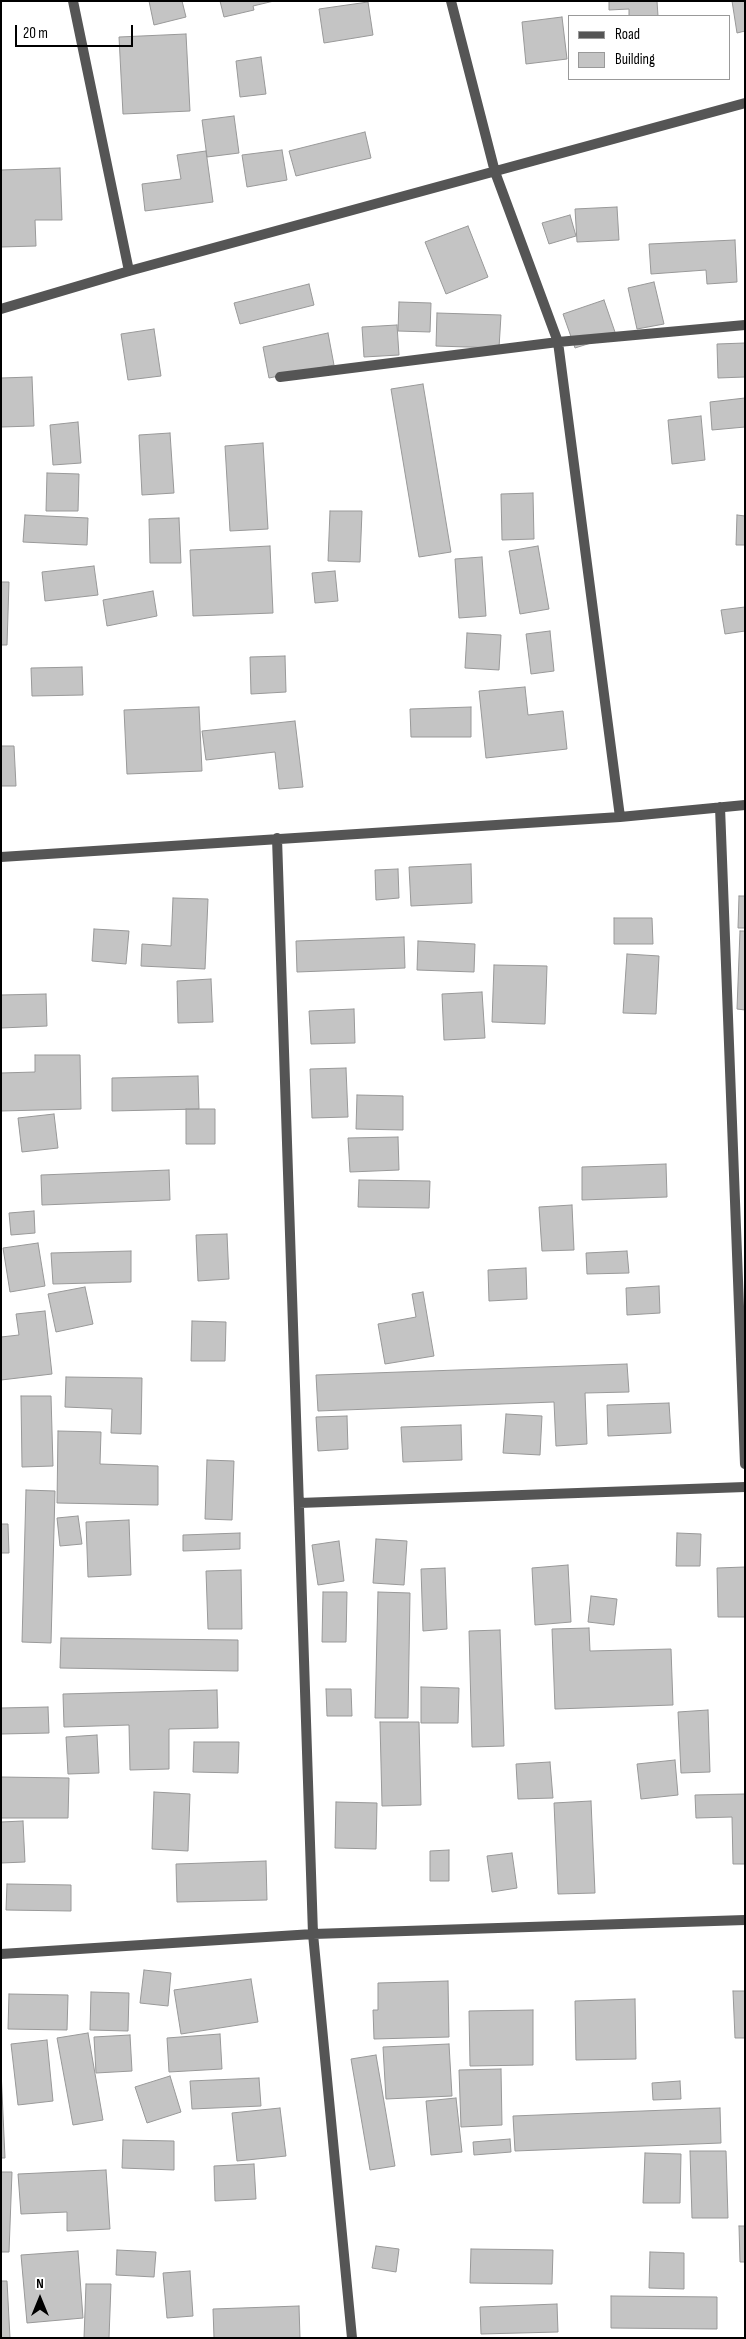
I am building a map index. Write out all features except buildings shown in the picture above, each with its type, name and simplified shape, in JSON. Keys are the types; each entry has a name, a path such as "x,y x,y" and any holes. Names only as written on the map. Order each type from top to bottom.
{"street":[{"path":"73,1 129,271"},
{"path":"451,1 495,172 558,342 620,817"},
{"path":"1,309 129,271 745,103"},
{"path":"280,377 558,342 745,325"},
{"path":"1,857 620,817 745,805"},
{"path":"720,807 745,1464"},
{"path":"277,838 313,1934 352,2338"},
{"path":"299,1503 745,1487"},
{"path":"1,1954 313,1934 745,1920"}]}
